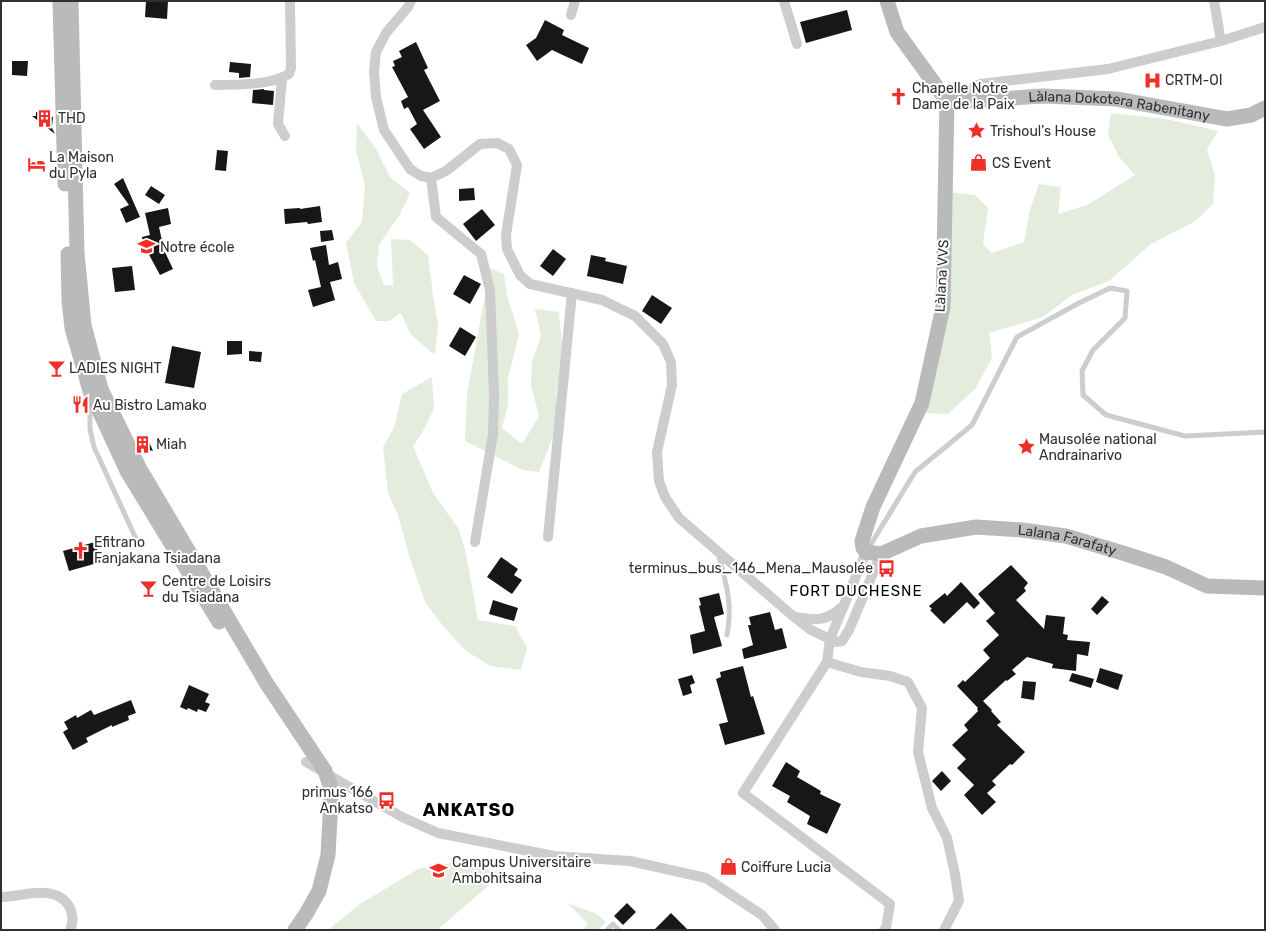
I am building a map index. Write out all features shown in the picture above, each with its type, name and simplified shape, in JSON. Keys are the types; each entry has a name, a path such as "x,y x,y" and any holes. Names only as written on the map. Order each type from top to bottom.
{"street":[{"path":"60,1 63,139 72,328 90,391 128,471 258,688 331,798"},
{"path":"71,1 77,253 84,325 101,389 140,469 267,684 325,771 330,786 331,798 328,856 319,891 295,930"},
{"path":"215,85 244,85 282,78 289,74 291,68 290,1"},
{"path":"411,1 408,7 386,33 376,52 374,72 376,97 384,130 410,169 421,176 431,178 446,171 480,144 497,143 509,149 517,165 506,235 507,248 520,275 530,284 602,300 635,316 663,344 671,362 672,385 657,452 659,481 665,497 679,518 792,616 811,630 836,642 842,641 849,630 873,553"},
{"path":"571,16 575,1"},
{"path":"784,1 797,44"},
{"path":"887,1 896,32 947,101"},
{"path":"1214,1 1221,41"},
{"path":"970,101 974,88 980,84 1108,69 1221,41 1265,27"},
{"path":"282,78 278,124 285,136"},
{"name":"Làlana Dokotera Rabenitany","path":"947,101 1043,96 1116,99 1227,118 1250,115 1265,108"},
{"name":"Làlana VVS","path":"873,553 863,548 862,541 873,507 922,403 942,307 947,101"},
{"path":"431,178 436,216 481,254 490,290 494,434 475,542"},
{"path":"548,537 572,294"},
{"name":"Lalana Farafaty","path":"873,553 921,536 976,527 1022,530 1066,536 1126,554 1166,567 1207,586 1265,588"},
{"path":"873,553 844,606 830,639 827,662 743,793 890,904 886,928 884,930"},
{"path":"792,616 811,619 828,618 836,614 844,606"},
{"path":"827,662 861,672 890,676 908,682 922,708 918,752 932,808 947,838 959,901 944,930"},
{"path":"306,762 325,771 402,817 438,834 554,856 630,861 706,878 762,915 775,930"},
{"path":"1,897 44,892 57,896 67,903 73,913 70,930"}],"lane":[{"path":"873,553 915,472 972,425 1017,337 1110,288 1128,292 1126,318 1093,350 1082,371 1082,395 1106,415 1185,436 1265,432"},
{"path":"90,391 90,429 94,447 137,541"},
{"path":"717,552 729,597 730,620 727,635"},
{"path":"607,930 613,924 619,930"}],"green space":[{"path":"1111,113 1166,119 1218,131 1207,149 1215,176 1213,204 1194,222 1151,244 1109,281 1072,295 1043,317 989,333 992,358 975,389 948,414 924,413 949,192 975,195 988,208 983,244 992,253 1024,242 1030,209 1039,184 1061,187 1058,214 1087,205 1135,175 1119,157 1108,135"},
{"path":"357,123 376,149 390,177 410,193 400,214 379,245 377,266 384,285 393,286 391,239 410,240 428,255 438,325 435,355 411,335 401,313 389,321 376,321 354,283 346,243 362,222 365,185 356,151"},
{"path":"490,268 504,274 507,296 519,333 508,379 508,405 502,428 522,444 539,416 531,385 532,361 541,336 535,309 559,312 563,354 556,394 556,429 539,472 523,470 465,441 467,394"},
{"path":"432,377 434,409 421,435 413,446 433,493 458,528 465,549 478,620 515,626 527,648 521,670 490,666 465,650 426,604 410,559 398,515 388,493 383,447 394,428 402,394"},
{"path":"456,862 503,873 437,930 328,930 360,904 420,868"},
{"path":"567,903 597,914 606,922 598,930 582,930 588,924"}],"building":[{"path":"146,1 168,1 167,19 145,17"},
{"path":"847,10 852,30 806,43 800,22"},
{"path":"545,20 564,30 562,35 589,48 582,64 552,50 537,61 526,45 536,38"},
{"path":"416,42 428,68 424,70 440,101 423,110 441,137 424,149 410,129 417,124 408,107 404,109 401,101 408,97 392,67 395,66 393,61 402,57 399,51"},
{"path":"12,61 28,61 27,76 12,75"},
{"path":"230,62 251,64 250,77 239,78 239,73 229,72"},
{"path":"264,89 274,91 273,105 252,103 253,90"},
{"name":"THD","path":"36,112 43,113 45,116 53,117 51,126 55,134 32,116 36,116"},
{"path":"217,150 228,151 226,171 215,170"},
{"path":"123,178 140,217 126,223 120,209 129,205 114,184"},
{"path":"151,186 165,195 159,204 145,195"},
{"path":"474,188 475,200 459,201 459,189"},
{"path":"320,206 322,222 308,224 307,222 285,224 284,209 300,209"},
{"path":"168,208 171,224 159,227 164,250 173,269 160,275 147,251 145,251 142,237 150,235 145,213"},
{"path":"482,209 495,225 476,241 463,224"},
{"path":"332,230 334,240 321,242 320,231"},
{"path":"326,245 329,265 338,262 342,279 330,282 335,300 313,307 308,290 321,287 315,260 313,261 310,248"},
{"path":"553,249 566,259 553,276 540,266"},
{"path":"591,255 606,258 605,261 627,266 623,284 587,276"},
{"path":"132,266 135,290 115,292 112,268"},
{"path":"464,275 481,284 470,304 453,294"},
{"path":"652,295 672,308 661,324 642,311"},
{"path":"460,327 476,337 465,356 449,346"},
{"path":"227,341 242,341 242,354 227,355"},
{"path":"172,346 201,352 194,388 165,383"},
{"path":"249,351 262,352 261,362 249,361"},
{"name":"Miah","path":"146,435 153,451 140,448 136,441"},
{"path":"95,542 101,562 69,571 63,551"},
{"path":"501,557 518,569 514,575 522,580 512,594 487,577"},
{"path":"1011,565 1028,583 1024,588 1026,591 1016,600 1044,629 1046,615 1065,617 1063,634 1068,635 1067,640 1090,642 1088,656 1077,654 1076,671 1052,668 1053,664 1027,657 1012,670 1016,674 1007,681 1006,680 983,701 1001,722 997,725 1025,752 992,781 996,785 987,793 996,802 982,815 964,795 974,785 957,768 966,759 952,745 968,730 964,725 978,711 978,708 957,686 963,680 965,682 990,658 983,650 999,635 986,621 995,613 978,594"},
{"path":"961,582 980,603 974,609 967,602 944,624 930,610 932,609 929,606 945,593 947,596"},
{"path":"719,593 724,614 714,617 722,646 693,654 690,635 705,631 699,606 701,605 699,598"},
{"path":"1102,596 1109,602 1097,615 1091,609"},
{"path":"493,600 518,608 514,621 489,614"},
{"path":"770,612 775,630 782,628 787,648 744,659 742,649 753,645 748,625 751,625 749,617"},
{"path":"743,666 751,697 753,696 765,734 725,745 719,724 728,722 716,679 721,677 720,672"},
{"path":"1100,668 1123,675 1118,690 1096,682"},
{"path":"1072,673 1094,679 1091,688 1069,681"},
{"path":"692,675 695,683 690,685 692,693 683,696 678,679"},
{"path":"1023,681 1036,682 1034,700 1021,698"},
{"path":"189,685 209,694 205,702 210,704 206,712 198,709 197,712 188,708 187,710 180,707"},
{"path":"131,700 136,713 128,716 129,720 112,727 112,725 86,738 88,742 73,750 63,732 68,729 64,722 76,715 77,718 91,710 94,715"},
{"path":"786,762 800,771 797,777 821,791 820,794 841,804 827,834 807,824 810,816 787,802 790,796 772,786"},
{"path":"942,771 951,781 941,791 932,781"},
{"path":"627,903 636,912 623,925 614,916"},
{"path":"671,913 688,930 654,930"}],"place":[{"name":"CRTM-OI","path":"1152,80"},
{"name":"Chapelle Notre Dame de la Paix","path":"899,96"},
{"name":"THD","path":"45,118"},
{"name":"Trishoul's House","path":"977,131"},
{"name":"CS Event","path":"979,163"},
{"name":"La Maison du Pyla","path":"36,165"},
{"name":"Notre école","path":"147,247"},
{"name":"LADIES NIGHT","path":"56,368"},
{"name":"Au Bistro Lamako","path":"80,405"},
{"name":"Miah","path":"143,444"},
{"name":"Mausolée national Andrainarivo","path":"1026,447"},
{"name":"Efitrano Fanjakana Tsiadana","path":"81,550"},
{"name":"terminus_bus_146_Mena_Mausolée","path":"886,568"},
{"name":"Centre de Loisirs du Tsiadana","path":"149,589"},
{"name":"primus 166 Ankatso","path":"386,800"},
{"name":"Coiffure Lucia","path":"728,867"},
{"name":"Campus Universitaire Ambohitsaina","path":"439,870"}],"district":[{"name":"FORT DUCHESNE","path":"856,591"},
{"name":"ANKATSO","path":"469,810"}]}
